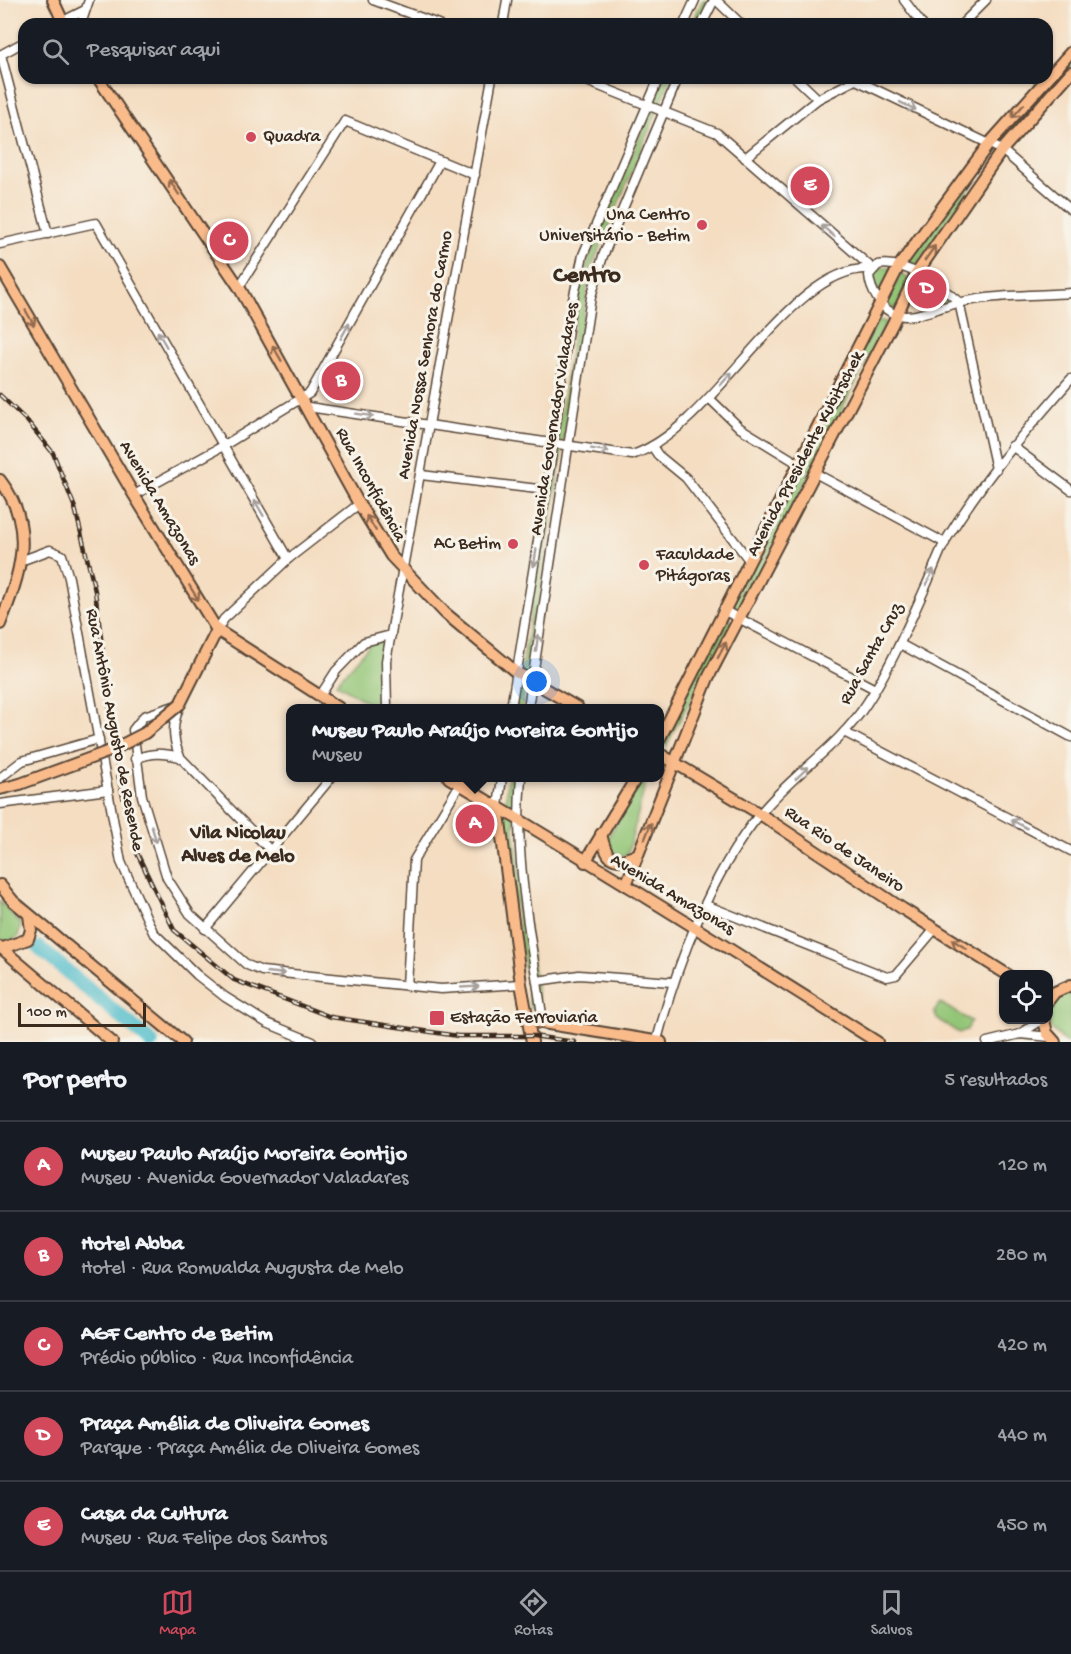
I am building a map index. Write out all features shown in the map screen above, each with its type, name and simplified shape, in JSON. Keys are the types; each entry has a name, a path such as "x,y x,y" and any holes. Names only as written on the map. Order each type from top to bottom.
{"main road":[{"path":"53,0 59,18"},
{"name":"Avenida Presidente Kubitschek","path":"1053,72 1071,52"},
{"name":"Avenida Presidente Kubitschek","path":"626,885 708,678 897,315 916,274 1002,150 1070,76"},
{"name":"Rua Inconfidência","path":"103,84 239,287 305,402 359,504 391,556 404,572"},
{"name":"Avenida Presidente Kubitschek","path":"664,730 723,610 882,305 899,266 988,145 1042,84"},
{"name":"Avenida Amazonas","path":"0,267 134,495 217,630 333,704"},
{"path":"0,480 17,512 22,560 18,579 0,624"},
{"path":"404,572 445,613 516,672 531,683 570,704"},
{"path":"0,799 10,787 110,751 145,733 180,704 217,630"},
{"name":"Rua Rio de Janeiro","path":"664,757 760,814 1000,970"},
{"name":"Avenida Amazonas","path":"457,782 517,816 585,862 695,927 877,1042"},
{"path":"585,862 633,782"},
{"path":"498,806 521,984 530,1021 532,1042"},
{"path":"600,834 605,851 615,860 622,861 638,854"},
{"path":"0,885 29,915 183,1042"},
{"path":"1,947 26,940 31,930 29,915"},
{"path":"1,947 112,1042"},
{"path":"1053,995 1071,985"},
{"path":"530,1021 658,1041"},
{"path":"1045,1024 1052,1040"}],"street":[{"path":"82,18 88,0"},
{"path":"373,0 422,18"},
{"path":"504,18 507,0"},
{"path":"687,18 695,0"},
{"path":"705,18 715,0 734,18"},
{"path":"904,0 918,18"},
{"path":"968,18 986,0"},
{"path":"70,18 83,11"},
{"path":"18,45 1,55 48,234"},
{"name":"Avenida Nossa Senhora do Carmo","path":"387,704 386,661 491,84"},
{"path":"594,84 717,133 873,269"},
{"name":"Avenida Governador Valadares","path":"512,704 554,444 570,313 583,255 656,84"},
{"name":"Avenida Governador Valadares","path":"528,704 567,446 595,280 676,84"},
{"path":"802,84 818,99"},
{"path":"746,158 818,99 848,84"},
{"path":"868,84 1002,150 1071,210"},
{"path":"239,287 345,121 475,175"},
{"path":"134,495 305,402 440,161"},
{"path":"0,244 96,223 288,559"},
{"path":"996,469 959,302 916,274 899,266 884,264 873,269 869,275 870,284 882,305 897,315 921,314 959,302 1071,293"},
{"path":"305,402 429,425 632,455 652,446 680,427 785,313 843,271 858,267 873,269"},
{"name":"Rua Santa Cruz","path":"658,1041 672,982 695,927 760,814 844,732 875,689 900,644 945,543 1012,446 1071,379"},
{"path":"709,398 740,428 799,464"},
{"path":"652,446 658,456 686,478 749,560"},
{"path":"1012,446 1071,490"},
{"path":"815,473 945,543"},
{"path":"421,474 546,490"},
{"path":"217,630 224,619 288,559 359,504"},
{"name":"Rua Antônio Augusto de Resende","path":"22,560 50,550 62,555 69,578 121,862 153,932 197,975 225,997 267,1023 313,1042"},
{"path":"723,610 875,689"},
{"path":"320,696 336,671 364,642 391,634"},
{"path":"900,644 1071,737"},
{"path":"180,704 174,718 173,739 180,757 269,849"},
{"path":"180,704 150,713 138,722 133,730 135,759 142,796 167,878 190,914 233,955 262,971 407,986 441,989 521,984"},
{"path":"844,732 1071,851"},
{"path":"0,778 22,761 99,739"},
{"path":"135,759 155,753 180,757"},
{"path":"205,929 327,782"},
{"path":"498,806 501,782"},
{"path":"520,782 517,816 521,865 543,1022"},
{"path":"407,986 414,860 460,784"},
{"path":"0,804 108,790"},
{"path":"706,905 887,977 896,975 935,929"},
{"path":"537,981 579,975 672,982"},
{"path":"987,1042 1020,1034 1036,1024"},
{"path":"1020,1034 1052,1040"}],"green space":[{"path":"703,0 709,0 700,18 694,18"},
{"path":"1071,53 1071,67 1001,145 995,141 1044,84 1053,84 1053,74"},
{"path":"662,84 668,84 590,271 523,704 517,704 579,294 590,256"},
{"path":"985,155 991,158 915,266 907,263"},
{"path":"885,267 895,269 880,297 873,276 877,269"},
{"path":"901,274 909,279 896,309 886,305"},
{"path":"922,281 953,301 911,309"},
{"path":"878,320 886,322 740,611 731,606"},
{"path":"726,617 732,621 666,746 664,745 664,736"},
{"path":"383,641 378,667 380,702 374,704 369,704 336,683 371,643"},
{"path":"508,782 517,782 514,829 539,1008 530,1008 504,823"},
{"path":"641,782 646,782 628,853 624,856 609,851 607,839"},
{"path":"0,901 21,925 18,937 8,942 0,939"},
{"path":"1071,992 1071,1042 1065,1042 1051,1028 1050,1024 1053,1024 1053,1004"},
{"path":"940,1003 971,1021 967,1030 959,1033 937,1019 934,1012"}],"waterway":[{"path":"39,948 151,1042"}],"railway":[{"path":"0,395 28,422 53,453 75,508 95,591 119,779 136,851 174,930 234,980 331,1017 458,1036 533,1036 575,1042"}],"place":[{"name":"Quadra","path":"251,137"},
{"name":"Casa da Cultura","path":"810,186"},
{"name":"Una Centro Universitário - Betim","path":"702,225"},
{"name":"AGF Centro de Betim","path":"229,241"},
{"name":"Praça Amélia de Oliveira Gomes","path":"927,289"},
{"name":"Hotel Abba","path":"341,381"},
{"name":"AC Betim","path":"513,544"},
{"name":"Faculdade Pitágoras","path":"644,565"},
{"name":"Museu Paulo Araújo Moreira Gontijo","path":"475,824"},
{"name":"Estação Ferroviaria","path":"437,1018"}],"district":[{"name":"Centro","path":"587,276"},
{"name":"Vila Nicolau Alves de Melo","path":"238,846"}]}
